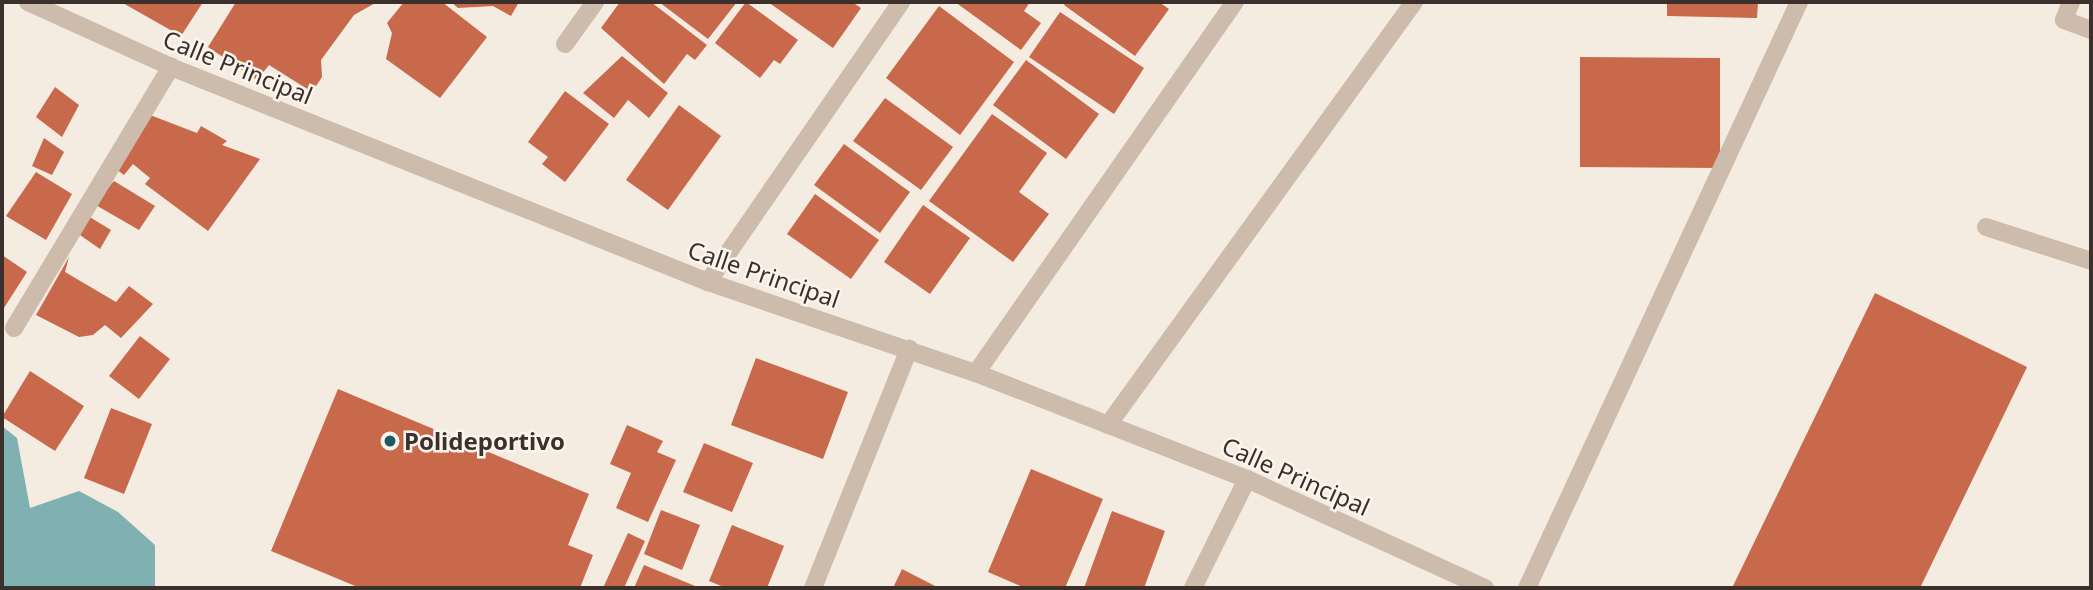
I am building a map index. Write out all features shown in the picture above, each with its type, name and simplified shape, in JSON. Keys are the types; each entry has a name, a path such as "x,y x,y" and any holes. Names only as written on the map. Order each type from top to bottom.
{"street":[{"name":"Calle Principal","path":"28,2 172,67 708,282 976,373 1247,479 1485,588"},
{"path":"565,44 594,2"},
{"path":"708,282 901,2"},
{"path":"976,373 1235,2"},
{"path":"1108,425 1414,2"},
{"path":"1527,588 1799,2"},
{"path":"2071,2 2064,20 2091,30"},
{"path":"14,328 172,67"},
{"path":"1986,227 2091,261"},
{"path":"813,588 909,349"},
{"path":"1193,588 1247,479"}],"water":[{"path":"2,426 17,438 30,508 79,491 118,512 155,545 155,588 2,588"}],"building":[{"path":"121,2 203,2 181,36"},
{"path":"236,2 377,2 354,15 321,60 322,77 312,92 269,65 257,80 208,47"},
{"path":"404,2 442,2 487,37 440,98 386,59 392,33 387,23"},
{"path":"451,2 519,2 511,16 493,6 458,8"},
{"path":"620,2 651,2 707,45 695,60 687,54 664,84 601,28"},
{"path":"659,2 708,3 737,2 708,39"},
{"path":"746,2 798,40 780,64 774,60 760,78 715,43"},
{"path":"768,2 852,2 861,8 833,48"},
{"path":"955,2 1030,2 1024,11 1041,23 1021,50"},
{"path":"1066,2 1159,2 1169,9 1135,56 1064,5"},
{"path":"1667,2 1758,2 1757,18 1667,16"},
{"path":"939,6 1014,62 960,135 886,78"},
{"path":"1060,12 1144,68 1114,114 1029,57"},
{"path":"622,56 668,93 649,118 628,100 614,118 583,93"},
{"path":"1580,57 1720,58 1720,168 1580,167"},
{"path":"1026,60 1099,114 1066,159 993,105"},
{"path":"55,87 79,105 62,137 36,117"},
{"path":"565,91 609,124 565,182 542,164 548,157 528,142"},
{"path":"885,98 953,147 921,190 853,141"},
{"path":"679,105 721,136 668,210 626,180"},
{"path":"992,114 1047,153 1019,192 1049,214 1013,262 929,201"},
{"path":"150,115 197,133 201,126 227,141 222,145 260,159 208,231 145,184 150,178 133,164 124,175 116,169"},
{"path":"44,138 64,152 52,175 32,166"},
{"path":"844,144 910,192 880,233 814,185"},
{"path":"36,172 72,194 46,240 6,216"},
{"path":"114,181 155,206 139,230 94,204"},
{"path":"815,194 879,240 851,279 787,234"},
{"path":"923,205 970,238 930,294 884,262"},
{"path":"88,216 111,230 100,249 80,235"},
{"path":"2,255 27,272 2,311"},
{"path":"69,257 65,272 116,302 129,286 153,304 121,338 105,325 93,335 79,337 36,315"},
{"path":"1875,293 2027,367 1920,588 1733,586"},
{"path":"140,336 170,359 139,399 109,376"},
{"path":"756,358 848,392 823,459 731,425"},
{"path":"30,371 84,406 55,451 2,417"},
{"name":"Polideportivo","path":"338,389 589,494 568,545 593,555 580,588 360,588 271,551"},
{"path":"111,408 152,424 124,494 84,478"},
{"path":"627,425 663,441 657,452 676,460 648,522 616,508 631,473 610,464"},
{"path":"704,443 753,463 732,512 683,492"},
{"path":"1031,469 1103,499 1065,588 1025,588 988,572"},
{"path":"661,510 700,525 682,570 644,554"},
{"path":"1112,511 1165,531 1144,588 1084,588"},
{"path":"732,525 784,546 767,588 726,588 709,581"},
{"path":"628,533 645,541 624,588 603,588"},
{"path":"644,565 700,588 634,588"},
{"path":"902,569 939,588 893,588"}],"place":[{"name":"Polideportivo","path":"390,441"}]}
